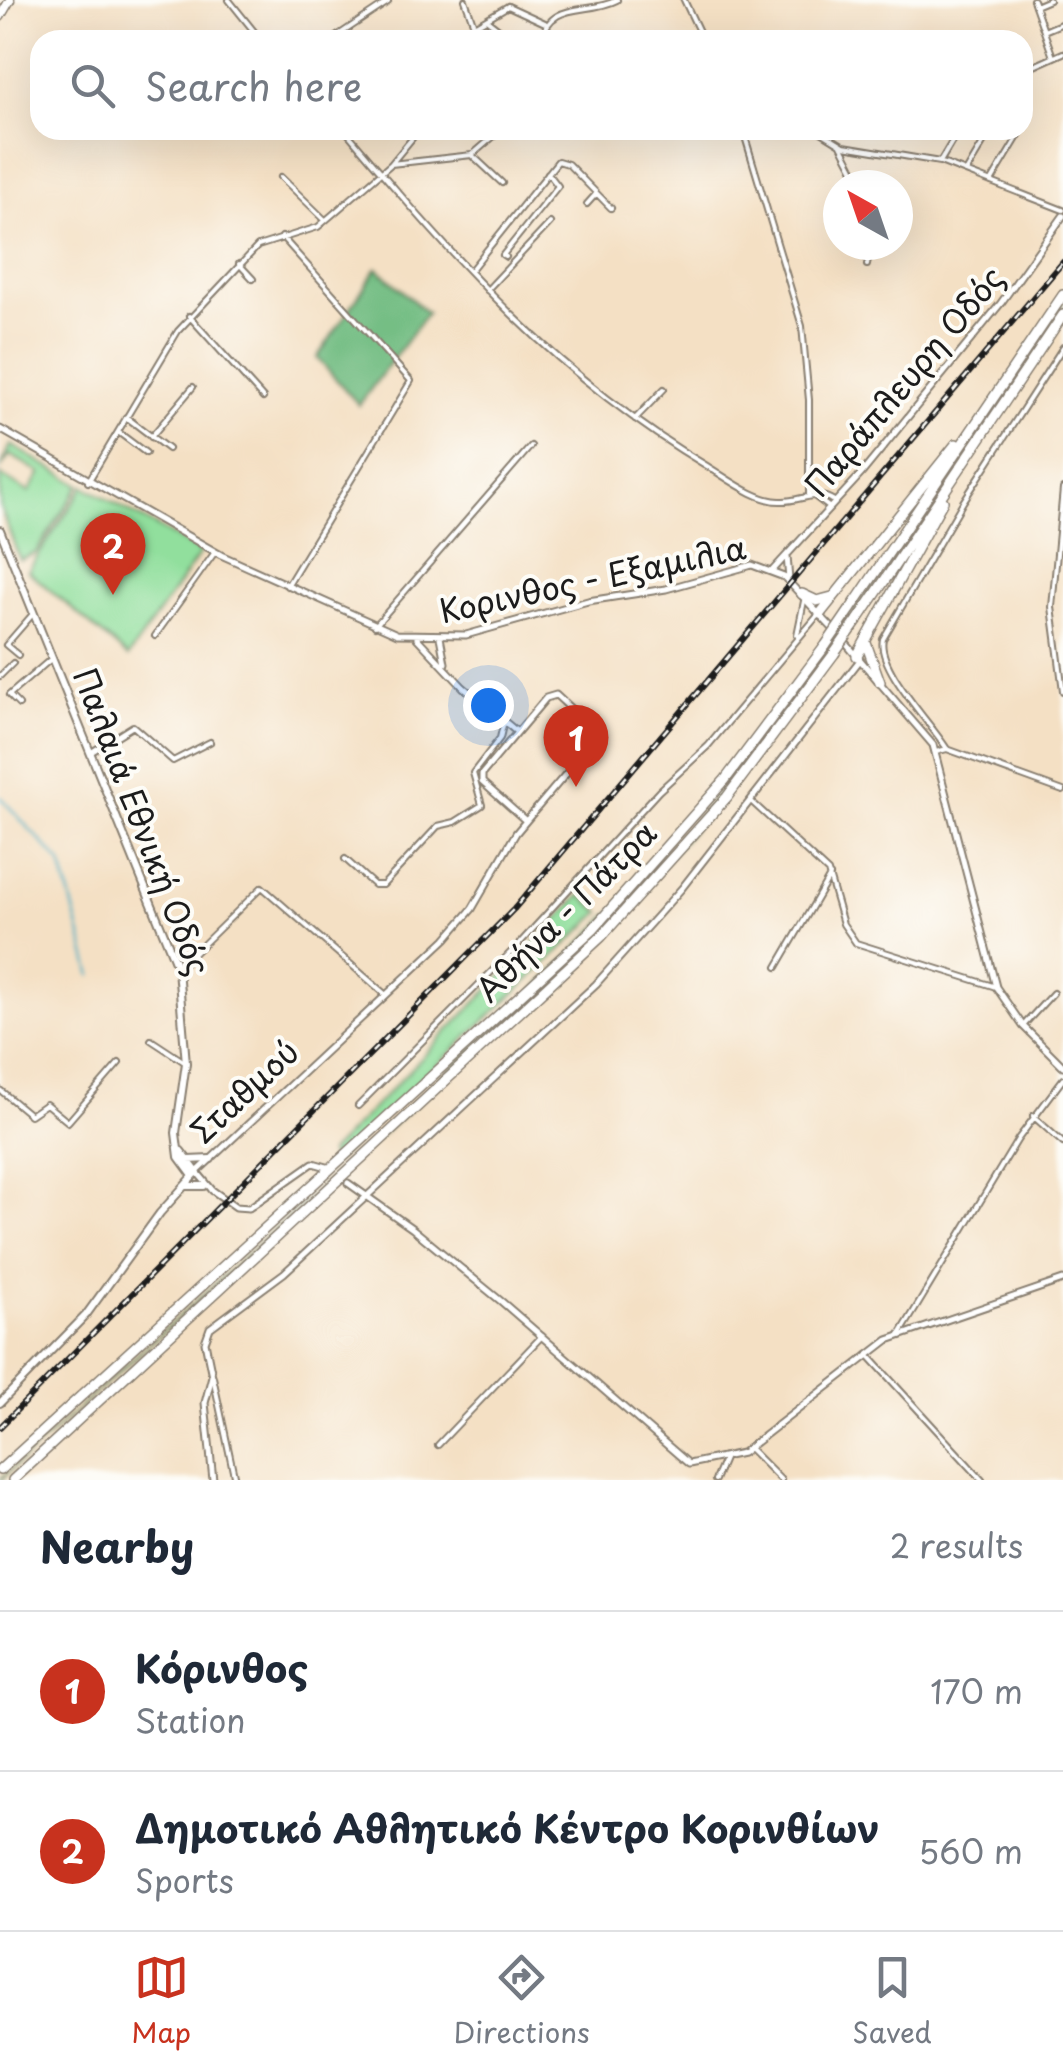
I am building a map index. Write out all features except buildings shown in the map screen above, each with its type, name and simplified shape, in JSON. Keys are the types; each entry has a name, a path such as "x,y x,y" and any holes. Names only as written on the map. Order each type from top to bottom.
{"highway":[{"path":"0,16 10,0"},
{"name":"Αθήνα - Πάτρα","path":"0,1470 571,950 703,808 826,645 1063,295"},
{"name":"Αθήνα - Πάτρα","path":"13,1480 590,948 712,815 858,620 1063,315"},
{"path":"820,614 978,418"},
{"path":"859,658 960,466"},
{"path":"802,594 821,602 834,596"},
{"path":"867,640 866,651 880,682"}],"main road":[{"name":"Παλαιά Εθνική Οδός","path":"0,530 178,968 186,1063 176,1140 195,1174"},
{"path":"204,1186 180,1189 183,1158 211,1159"},
{"name":"Σταθμού","path":"0,1404 86,1316 195,1174"}],"street":[{"path":"230,0 253,30"},
{"path":"464,0 478,30"},
{"path":"544,30 546,23 576,6 617,0"},
{"path":"684,0 698,30"},
{"path":"1049,0 1034,3 1053,57"},
{"path":"346,30 388,2"},
{"path":"469,30 507,3 546,23"},
{"path":"486,19 500,30"},
{"path":"1044,31 1063,23"},
{"path":"1033,67 1063,53"},
{"path":"354,140 487,290 557,361 634,420 758,494 784,502 812,496 833,506"},
{"path":"88,482 189,316 239,263 258,246 318,227 391,164 411,140"},
{"path":"391,164 472,155 489,140"},
{"path":"747,140 802,326 810,400 812,496"},
{"path":"834,140 940,162 1063,213"},
{"path":"940,162 953,140"},
{"path":"966,172 985,140"},
{"path":"991,182 1016,140"},
{"path":"840,144 854,170"},
{"path":"472,155 502,183"},
{"path":"470,271 558,161 568,164 611,208"},
{"path":"506,257 503,254 558,186 548,173"},
{"path":"281,177 325,220"},
{"path":"587,204 596,194"},
{"name":"Παράπλευρη Οδός","path":"773,570 833,506 1001,303 1063,213"},
{"path":"511,219 522,230"},
{"path":"487,290 550,223"},
{"path":"281,236 346,314 411,378 287,586"},
{"path":"867,265 868,260"},
{"path":"239,263 253,279"},
{"path":"189,316 263,398"},
{"path":"1063,348 963,502 882,639 882,652 890,671 947,749 1063,791"},
{"path":"151,437 192,386"},
{"path":"634,420 664,389"},
{"path":"126,417 168,449"},
{"name":"Κορινθος - Εξαμιλια","path":"0,430 215,552 375,626 415,636 443,637 588,600 666,589 738,566 773,570 820,614 936,752 996,987 1023,1026 1063,1066"},
{"path":"117,431 146,453"},
{"path":"375,626 531,446"},
{"path":"1063,489 1052,607 1063,691"},
{"path":"155,636 215,552"},
{"path":"787,555 790,582"},
{"path":"795,640 804,606 802,594"},
{"path":"18,656 6,644 33,614"},
{"path":"358,1106 518,944 636,815 708,746 820,614"},
{"path":"415,636 517,732 481,778 526,821"},
{"path":"443,637 448,670"},
{"path":"235,1480 205,1346 210,1328 284,1273 596,984 649,927 752,802 859,658"},
{"path":"0,659 11,665 0,676"},
{"path":"18,705 10,695 51,659"},
{"name":"Σταθμού","path":"195,1174 462,922 526,821 599,736 554,694 517,732"},
{"path":"345,859 374,885 384,885 438,826 455,822 482,805 473,772 500,738 504,722"},
{"path":"90,753 133,726 173,762 210,742"},
{"path":"936,752 947,749"},
{"path":"752,802 830,876 840,917 856,943 996,987"},
{"path":"778,967 830,876"},
{"path":"178,968 260,887 386,995"},
{"path":"1023,1026 1053,993"},
{"path":"150,1040 186,1063"},
{"path":"0,1090 30,1115 46,1104 68,1122 119,1063"},
{"path":"899,1336 1034,1116 1063,1079"},
{"path":"1034,1116 1063,1143"},
{"path":"195,1174 236,1207 249,1208 313,1163 326,1167"},
{"path":"195,1174 214,1191"},
{"path":"348,1183 542,1336 685,1463 724,1459 749,1448 868,1355 899,1336 1063,1280"},
{"path":"438,1445 542,1336"},
{"path":"868,1355 982,1480"},
{"path":"212,1376 204,1403 213,1480"},
{"path":"749,1448 781,1480"},
{"path":"715,1480 724,1459"}],"green space":[{"path":"377,268 427,313 359,405 317,358"},
{"path":"1063,303 830,652 731,785 654,874 539,992 0,1480 519,1006 660,864 794,699"},
{"path":"11,445 80,485 36,553 20,560 0,507 0,475 29,492 41,473 10,455 0,469"},
{"path":"84,486 201,552 128,657 28,571"},
{"path":"581,895 601,912 332,1164 329,1153"}],"waterway":[{"path":"0,797 61,863 92,976"}],"railway":[{"path":"0,1427 514,909 1063,262"}],"place":[{"name":"Δημοτικό Αθλητικό Κέντρο Κορινθίων","path":"113,595"},
{"name":"Κόρινθος","path":"576,787"}]}
